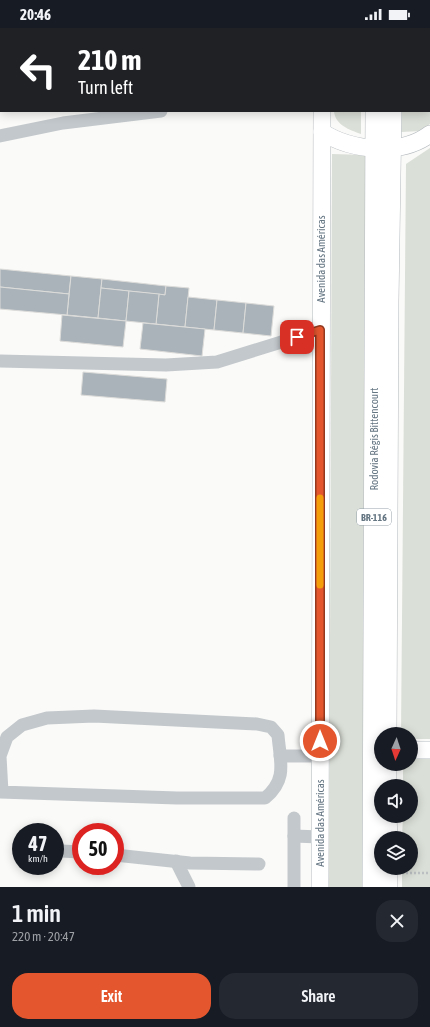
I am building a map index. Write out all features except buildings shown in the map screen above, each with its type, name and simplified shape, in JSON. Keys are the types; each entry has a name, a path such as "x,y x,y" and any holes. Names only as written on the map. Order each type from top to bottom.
{"highway":[{"name":"Rodovia Régis Bittencourt","path":"375,112 384,148 389,302 387,727"},
{"name":"Rodovia Régis Bittencourt","path":"372,887 384,148 392,112"}],"main road":[{"name":"Avenida das Américas","path":"320,887 320,330 322,112"},
{"path":"322,132 333,138 351,143 384,148 421,141 430,134"},
{"path":"322,160 326,154 337,146 351,143"},
{"path":"418,750 430,750"}],"lane":[{"path":"0,136 63,123 153,112"},
{"path":"0,362 166,365 218,362 320,330"},
{"path":"94,716 257,724 271,727 278,735 280,756 280,779 275,789 265,798 177,798 1,792 0,756 7,737 22,725 47,718 94,716"},
{"path":"280,756 320,756"},
{"path":"294,818 294,887"},
{"path":"294,836 320,837"},
{"path":"124,856 176,861 259,864"},
{"path":"176,861 189,887"}],"path":[{"path":"388,876 430,874"}],"shaded area":[{"path":"334,112 361,112 361,134 348,129 337,120"},
{"path":"401,112 430,112 430,124 421,131 401,132"},
{"path":"430,148 430,739 418,739 418,727 401,727 406,164"},
{"path":"332,154 365,155 365,887 329,887"},
{"path":"418,759 430,759 430,887 402,887 402,875 418,875 418,831 402,831 403,823 418,823 418,779 403,779 403,771 418,771"}],"slow traffic":[{"path":"320,498 320,585"}],"route":[{"path":"297,337 320,330 320,741"}]}
